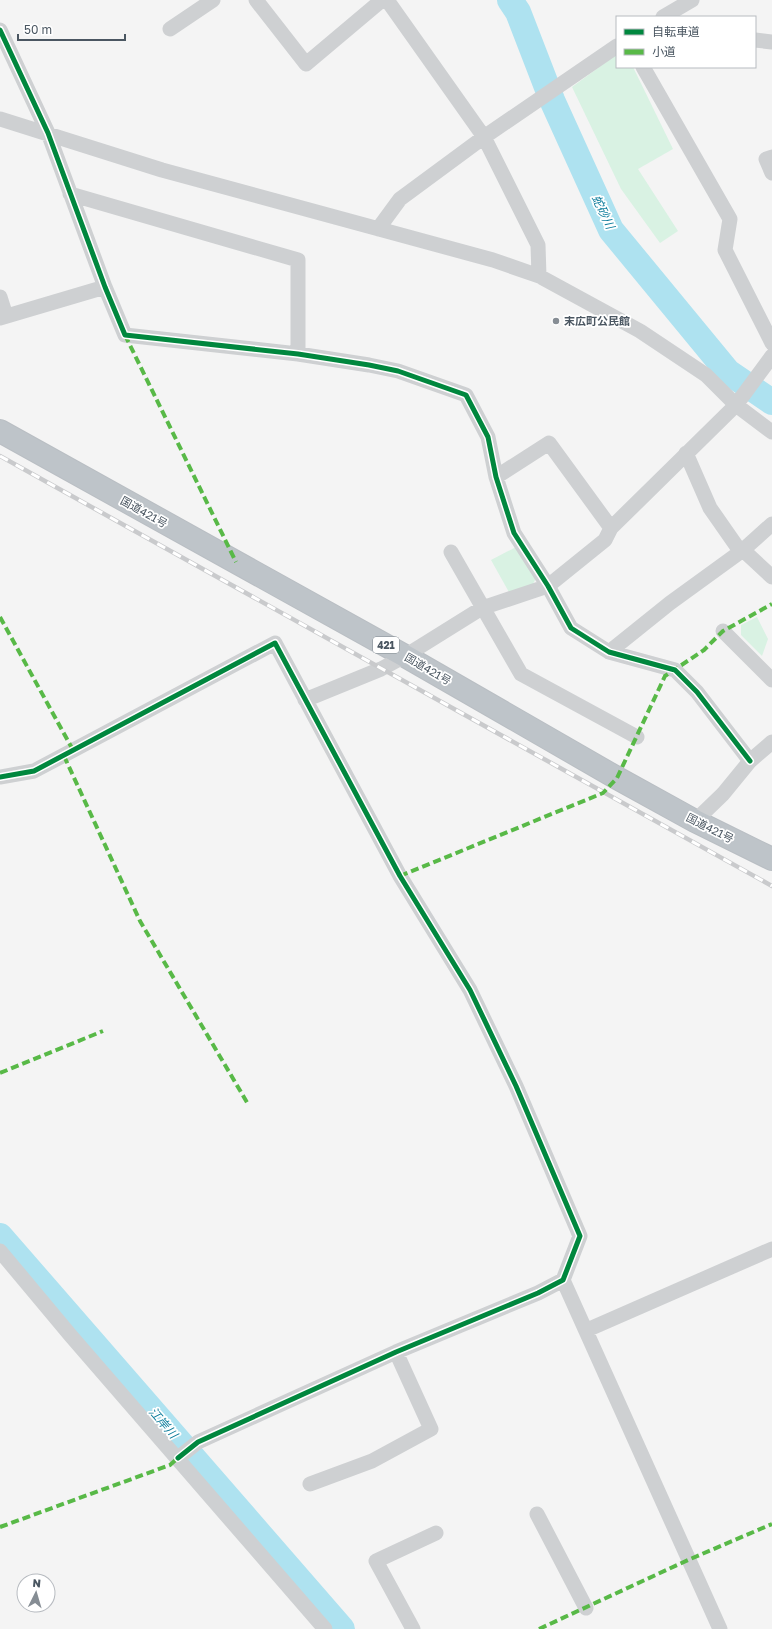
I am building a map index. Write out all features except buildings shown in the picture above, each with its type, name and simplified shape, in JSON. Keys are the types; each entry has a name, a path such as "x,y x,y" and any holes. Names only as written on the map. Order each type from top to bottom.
{"highway":[{"name":"国道421号","path":"0,431 405,656 617,778 695,821 772,859"}],"street":[{"path":"170,29 213,0"},
{"path":"256,0 306,64 382,0"},
{"path":"387,0 484,137 538,245 539,276"},
{"path":"665,16 692,0"},
{"path":"0,30 48,133 105,287 125,335 298,354 398,371 466,395 488,437 496,476 514,533 548,586 571,628 609,652 675,670 697,692 750,761"},
{"path":"756,40 772,42"},
{"path":"378,229 400,199 484,137 557,89 616,47"},
{"path":"644,68 730,219 725,250 772,343"},
{"path":"0,119 162,170 493,260 539,276 640,331 706,375 736,405 772,432"},
{"path":"772,157 766,159 772,173"},
{"path":"70,194 298,260 298,354"},
{"path":"0,297 3,317 105,287"},
{"path":"305,700 381,669 405,656 482,608 548,586 606,540 611,528 736,405 772,356"},
{"path":"496,476 549,442 611,528"},
{"path":"686,453 710,508 742,550 772,577"},
{"path":"609,652 670,603 742,550 772,524"},
{"path":"451,552 521,674 637,737"},
{"path":"723,631 772,680"},
{"path":"0,777 34,771 275,643 400,876 470,990 516,1086 580,1236 563,1280 538,1293 396,1352 198,1442 184,1453"},
{"path":"695,821 723,794 750,761 772,742"},
{"path":"587,1330 772,1249"},
{"path":"0,1251 71,1336 184,1453 325,1629"},
{"path":"563,1280 587,1330 720,1629"},
{"path":"310,1484 372,1461 432,1429 396,1352"},
{"path":"537,1514 586,1608"},
{"path":"413,1629 376,1561 436,1533"}],"green space":[{"path":"616,55 616,68 633,68 673,149 638,169 678,231 660,243 621,189 572,87"},
{"path":"516,547 536,578 531,588 510,594 491,560"},
{"path":"757,617 768,639 762,656 741,635 741,625"}],"waterway":[{"name":"蛇砂川","path":"510,0 518,12 552,100 611,230 728,372 772,402"},
{"name":"江岸川","path":"0,1236 342,1629"}],"railway":[{"path":"0,456 772,886"}],"marked path":[{"path":"125,335 236,562"},
{"path":"400,876 603,793 617,778 665,676 704,650 723,631 772,604"},
{"path":"0,617 73,750"},
{"path":"64,756 140,921 248,1104"},
{"path":"0,1073 103,1031"},
{"path":"0,1527 170,1465 178,1458"},
{"path":"539,1629 688,1560 772,1524"}],"cycle path":[{"path":"0,30 48,133 105,287 125,335 298,354 369,365 398,371 466,395 488,437 496,477 514,533 548,586 571,628 609,652 675,670 697,692 750,761"},
{"path":"0,777 34,771 275,643 400,876 470,990 516,1086 580,1236 563,1280 538,1293 396,1352 198,1442 178,1458"}],"place":[{"name":"末広町公民館","path":"556,321"}]}
